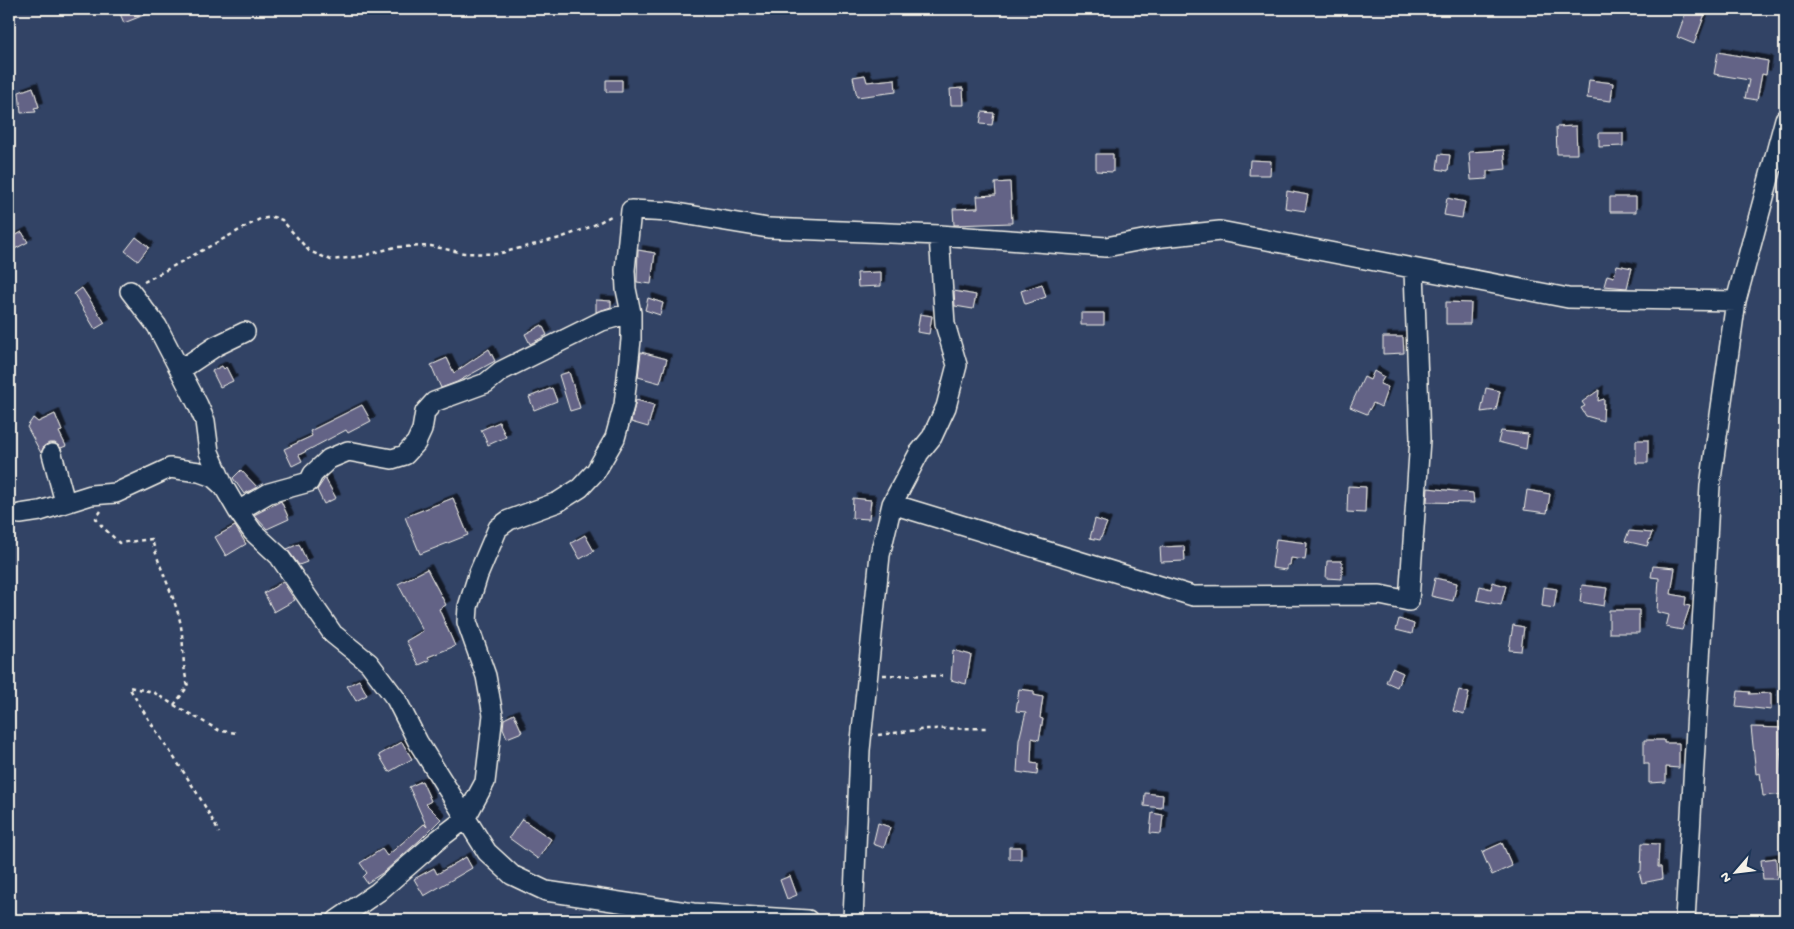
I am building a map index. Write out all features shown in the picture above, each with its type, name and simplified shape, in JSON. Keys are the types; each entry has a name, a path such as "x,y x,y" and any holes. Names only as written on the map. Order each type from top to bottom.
{"street":[{"path":"1685,920 1710,486 1736,301 1785,119"},
{"path":"337,920 378,892 465,819 485,782 488,773 487,758 493,732 493,715 486,676 467,622 468,607 478,575 498,528 509,520 558,502 580,488 596,471 615,438 624,405 632,340 631,313 626,289 625,270 631,210 671,212 768,228 939,235 1106,247 1153,238 1220,232 1568,298 1736,301"},
{"path":"853,920 862,736 880,556 892,504 943,415 957,365 945,324 939,235"},
{"path":"892,504 1193,596 1380,595 1409,601 1420,439 1414,270"},
{"path":"130,291 157,326 180,370 205,421 209,452 224,487 238,511 253,532 279,556 334,634 369,663 396,699 465,819 487,852 512,876 546,891 693,912 808,920"},
{"path":"238,511 269,493 309,482 313,474 329,459 348,451 392,459 404,455 416,443 422,430 425,412 434,402 480,385 501,371 602,321 631,313"},
{"path":"180,370 216,346 245,332"},
{"path":"52,454 65,502"},
{"path":"20,514 40,511 91,495 116,493 170,468 206,474 213,477 224,487"}],"path":[{"path":"130,291 260,219 273,217 282,220 309,251 330,260 363,256 395,247 432,246 469,253 497,254 560,238 590,228 620,212 631,210"},
{"path":"101,525 119,544 152,539 156,558 167,578 180,619 183,671 188,686 174,706"},
{"path":"868,674 942,676"},
{"path":"219,833 186,773 129,687 152,692 220,731 238,733"},
{"path":"862,736 927,729 987,728"}],"building":[{"path":"118,9 159,9 124,23"},
{"path":"1687,9 1705,14 1694,44 1677,37"},
{"path":"1718,52 1768,61 1766,75 1762,74 1757,100 1745,98 1749,80 1714,74"},
{"path":"865,75 867,82 895,79 896,92 857,97 853,77"},
{"path":"606,80 622,80 622,92 606,92"},
{"path":"1589,80 1613,83 1611,101 1587,98"},
{"path":"33,87 39,107 34,108 36,112 21,113 19,92"},
{"path":"963,88 964,105 951,105 950,89"},
{"path":"982,112 994,113 992,125 980,124"},
{"path":"1576,126 1577,154 1557,154 1556,127"},
{"path":"1599,133 1623,133 1623,146 1599,147"},
{"path":"1504,150 1506,169 1487,171 1487,179 1471,180 1469,152"},
{"path":"1096,154 1113,154 1113,172 1096,171"},
{"path":"1439,154 1450,155 1448,171 1437,169"},
{"path":"1250,160 1271,161 1270,175 1249,175"},
{"path":"1010,182 1012,223 954,225 953,209 978,208 977,196 996,195 995,183"},
{"path":"1287,191 1308,195 1305,211 1285,208"},
{"path":"1610,197 1636,197 1636,212 1610,212"},
{"path":"1447,198 1465,202 1462,218 1444,215"},
{"path":"22,232 28,242 9,252 9,239"},
{"path":"136,237 149,247 138,261 125,251"},
{"path":"638,250 655,253 651,284 637,282"},
{"path":"1617,265 1632,268 1627,288 1604,286 1607,275 1614,277"},
{"path":"881,272 881,286 858,287 857,273"},
{"path":"1042,284 1046,297 1025,304 1021,291"},
{"path":"82,288 105,323 95,329 74,294"},
{"path":"954,291 976,295 973,309 955,306"},
{"path":"648,298 663,303 660,315 645,310"},
{"path":"596,300 611,301 611,307 596,312"},
{"path":"1446,302 1471,303 1470,324 1446,324"},
{"path":"1081,313 1104,313 1104,325 1081,325"},
{"path":"920,314 932,316 929,334 917,332"},
{"path":"542,325 547,335 530,344 525,334"},
{"path":"1383,337 1403,337 1404,353 1383,354"},
{"path":"489,349 495,361 457,382 441,388 431,365 447,358 454,373"},
{"path":"641,352 667,359 660,383 638,377"},
{"path":"222,366 224,369 226,367 233,381 220,387 212,371"},
{"path":"1374,371 1384,377 1380,384 1388,387 1381,407 1373,403 1367,414 1350,407 1364,377 1370,380"},
{"path":"569,372 580,408 570,411 559,375"},
{"path":"552,388 557,401 534,410 529,397"},
{"path":"1486,388 1500,391 1496,410 1481,412"},
{"path":"1599,390 1598,401 1604,399 1603,421 1586,416 1581,408 1585,406 1582,402"},
{"path":"636,400 654,405 648,427 631,422"},
{"path":"362,405 371,421 348,433 346,430 299,455 302,461 292,466 284,449 312,436 310,431"},
{"path":"55,414 62,431 59,432 66,446 61,448 55,443 49,443 44,446 41,453 27,427 33,418 38,422"},
{"path":"499,422 506,437 488,445 481,430"},
{"path":"1501,431 1528,434 1526,449 1498,442"},
{"path":"1636,440 1648,440 1648,463 1636,463"},
{"path":"241,470 257,487 244,494 233,478"},
{"path":"325,478 336,498 324,504 317,490"},
{"path":"1348,486 1366,487 1365,513 1347,512"},
{"path":"1428,488 1473,493 1474,503 1427,502"},
{"path":"1527,490 1550,494 1547,513 1524,510"},
{"path":"453,498 468,535 420,554 405,517"},
{"path":"853,498 871,500 869,519 852,518"},
{"path":"281,501 289,519 267,529 254,515"},
{"path":"1095,519 1107,523 1100,540 1090,538"},
{"path":"235,526 246,544 226,556 215,537"},
{"path":"1629,531 1652,533 1647,546 1625,541"},
{"path":"585,535 594,551 580,559 571,543"},
{"path":"1276,539 1307,543 1305,560 1291,558 1290,565 1287,565 1287,570 1272,568"},
{"path":"299,544 307,562 299,565 287,549"},
{"path":"1184,546 1185,561 1161,562 1160,547"},
{"path":"1327,561 1342,561 1342,579 1326,578"},
{"path":"1653,566 1675,568 1671,594 1686,597 1685,605 1690,606 1682,630 1666,627 1669,615 1657,612 1659,578 1651,577"},
{"path":"427,569 446,605 439,609 455,646 428,657 430,660 419,665 406,641 423,631 398,584"},
{"path":"1435,578 1457,583 1453,601 1431,596"},
{"path":"283,582 295,600 274,612 264,593"},
{"path":"1492,582 1506,586 1501,605 1477,600 1480,586 1491,589"},
{"path":"1582,585 1607,588 1604,606 1580,602"},
{"path":"1544,587 1557,589 1554,608 1542,606"},
{"path":"1609,610 1639,610 1639,633 1609,633"},
{"path":"1399,619 1414,624 1412,634 1396,630"},
{"path":"1513,625 1524,627 1521,651 1509,650"},
{"path":"953,650 971,655 966,684 951,680"},
{"path":"1392,668 1403,673 1397,687 1386,682"},
{"path":"359,680 367,695 356,701 347,686"},
{"path":"1019,689 1034,691 1034,695 1043,697 1040,718 1043,719 1039,740 1032,738 1031,763 1038,764 1037,775 1017,772 1019,740 1026,712 1016,711"},
{"path":"1459,690 1469,693 1464,714 1453,711"},
{"path":"1738,691 1750,692 1749,694 1771,693 1771,710 1736,706"},
{"path":"514,714 522,732 507,738 503,728 504,719"},
{"path":"1751,727 1783,728 1783,748 1780,748 1785,794 1763,796 1760,773 1756,774"},
{"path":"1644,740 1664,740 1664,743 1679,743 1679,768 1666,767 1666,782 1649,783 1649,764 1644,764"},
{"path":"402,742 412,759 389,772 379,755"},
{"path":"422,781 431,801 426,804 441,819 384,872 367,883 363,877 367,873 360,863 382,849 387,856 424,824 427,827 409,787"},
{"path":"1145,793 1163,795 1162,808 1144,806"},
{"path":"1152,813 1163,815 1161,834 1150,833"},
{"path":"522,819 551,839 538,859 509,838"},
{"path":"878,823 890,827 884,848 873,844"},
{"path":"1502,843 1512,866 1492,875 1482,852"},
{"path":"1642,843 1659,844 1658,867 1661,867 1662,879 1642,883 1639,872 1641,871"},
{"path":"1009,847 1021,847 1021,859 1009,859"},
{"path":"466,857 472,868 424,896 414,879 434,868 437,874"},
{"path":"1776,858 1777,879 1763,879 1761,860"},
{"path":"790,876 797,895 787,899 780,880"}]}
